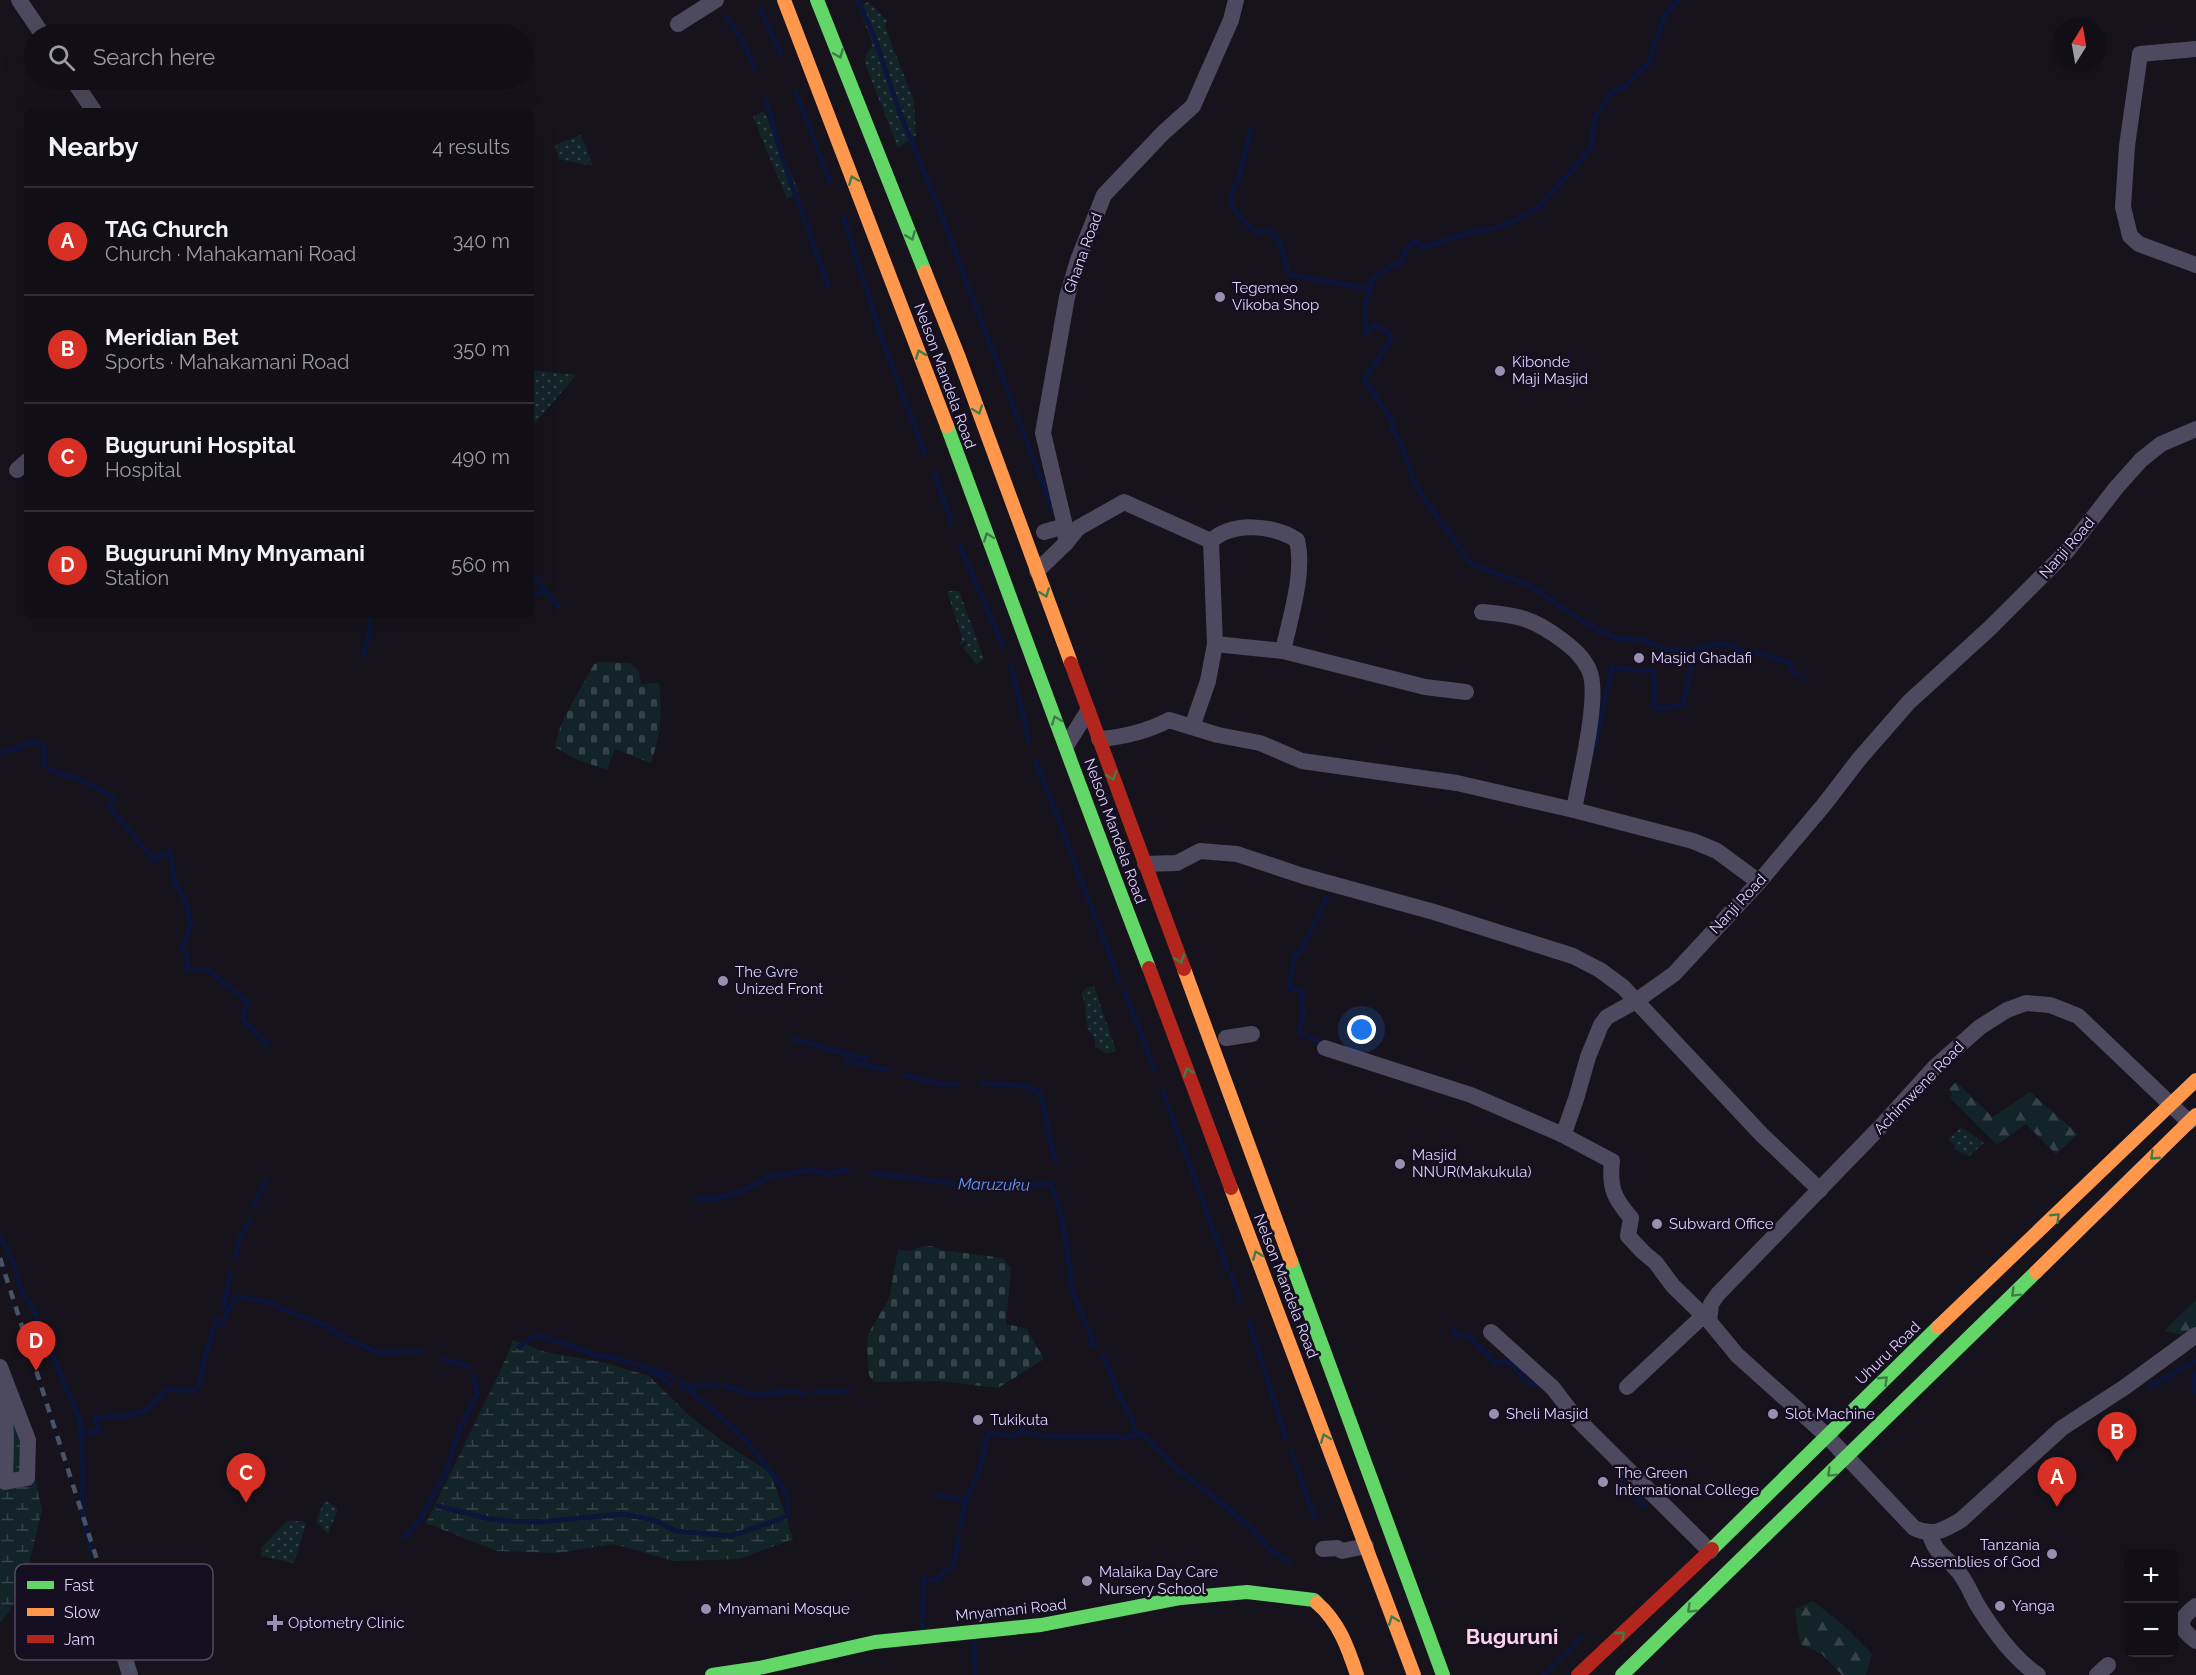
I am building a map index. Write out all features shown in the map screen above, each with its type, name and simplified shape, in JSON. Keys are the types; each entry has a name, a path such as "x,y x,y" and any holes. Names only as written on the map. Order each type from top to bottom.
{"main road":[{"name":"Nelson Mandela Road","path":"784,0 890,273 1066,746 1089,814 1154,981 1414,1675"},
{"name":"Nelson Mandela Road","path":"817,0 958,355 1443,1675"},
{"name":"Uhuru Road","path":"1578,1675 1710,1551 1826,1435 2196,1080"},
{"path":"1622,1675 2193,1118"},
{"name":"Mnyamani Road","path":"712,1675 759,1668 875,1642 1041,1625 1151,1603 1247,1592 1314,1600 1330,1614 1348,1648 1357,1675"}],"street":[{"path":"19,0 35,24"},
{"path":"678,24 716,0"},
{"name":"Ghana Road","path":"1066,534 1043,433 1067,297 1078,260 1104,195 1192,106 1224,39 1236,0"},
{"path":"2196,49 2140,54 2127,146 2123,207 2130,236 2139,244 2196,265"},
{"path":"80,90 92,108"},
{"name":"Nanji Road","path":"1561,1134 1565,1130 1588,1058 1606,1017 1674,974 1759,882 1909,702 1990,628 2067,551 2141,460 2161,444 2196,429"},
{"path":"1037,571 1066,534 1124,502 1211,541"},
{"path":"1211,541 1222,532 1248,527 1284,532 1297,540 1300,553 1297,579 1283,651"},
{"path":"1044,532 1066,534"},
{"path":"1192,727 1208,681 1215,644 1211,541"},
{"path":"1482,612 1516,615 1544,627 1578,652 1591,672 1593,700 1574,810"},
{"path":"1215,644 1283,651 1425,687 1466,692"},
{"path":"1066,746 1088,711"},
{"path":"1099,739 1125,737 1151,730 1169,720 1218,735 1260,743 1302,761 1457,783 1693,841 1717,851 1759,882"},
{"path":"1145,864 1177,863 1200,851 1237,854 1303,876 1434,912 1573,956 1600,970 1623,987 1762,1135 1820,1190"},
{"name":"Achimwene Road","path":"1706,1318 1718,1294 1886,1122 1935,1067 1980,1027 2007,1010 2026,1003 2050,1005 2078,1016 2172,1104 2193,1118"},
{"path":"1226,1038 1252,1034"},
{"path":"1325,1048 1471,1095 1561,1134 1612,1161 1610,1180 1618,1203 1631,1218 1628,1236 1656,1263 1673,1286 1706,1318 1743,1360 1826,1435 1914,1528 1930,1534 1944,1530 1961,1520 2062,1428 2125,1387 2196,1335"},
{"path":"1627,1388 1706,1318"},
{"path":"1491,1332 1553,1388 1576,1418 1710,1551"},
{"path":"0,1367 28,1440 27,1478 5,1482 3,1400 0,1395"},
{"path":"1930,1534 1933,1546 1958,1570 1979,1608 2015,1655 2027,1668 2038,1675"},
{"path":"1323,1549 1337,1548 1342,1551 1366,1546"},
{"path":"2196,1606 2182,1619 2182,1626 2185,1632 2196,1641"},
{"path":"125,1660 130,1675"}],"green space":[{"path":"868,2 887,20 885,27 914,101 916,135 898,148 866,66 865,58 873,44 858,7"},
{"path":"764,111 799,192 787,199 753,117"},
{"path":"581,135 593,166 559,159 555,145"},
{"path":"534,370 576,375 534,424"},
{"path":"947,591 959,591 984,659 977,664 963,648 967,644 966,641 960,646 962,637"},
{"path":"600,662 630,663 639,671 641,684 659,683 660,723 651,763 615,749 607,770 576,759 555,747 561,725 571,705 594,664"},
{"path":"1094,986 1116,1051 1106,1054 1095,1046 1094,1038 1088,1028 1081,994 1086,988"},
{"path":"1956,1082 1993,1117 2030,1092 2078,1134 2056,1154 2026,1124 1997,1145 1950,1098 1952,1094 1949,1089"},
{"path":"1961,1127 1984,1143 1969,1156 1954,1149 1955,1145 1948,1140"},
{"path":"922,1246 1003,1258 1011,1268 1006,1324 1027,1329 1044,1359 998,1388 939,1381 874,1382 869,1375 868,1334 889,1299 898,1250 911,1251"},
{"path":"2196,1300 2196,1338 2164,1331"},
{"path":"513,1340 545,1352 606,1363 649,1376 690,1416 726,1444 771,1473 793,1539 739,1559 673,1561 614,1544 558,1553 497,1551 426,1523 499,1374"},
{"path":"0,1404 29,1451 42,1510 29,1564 15,1564 15,1603 0,1623"},
{"path":"325,1500 338,1509 328,1534 316,1521"},
{"path":"287,1521 306,1523 294,1563 261,1556 261,1548"},
{"path":"1813,1601 1843,1625 1872,1654 1866,1675 1842,1675 1822,1654 1800,1644 1795,1609"}],"waterway":[{"path":"858,0 875,39 900,113 940,211 1054,513"},
{"path":"1251,130 1239,177 1231,194 1231,202 1239,217 1257,233 1267,229 1272,233 1279,243 1290,275 1371,289 1371,281 1389,267 1402,262 1405,251 1414,241 1424,247 1471,232 1493,229 1518,219 1540,206 1590,150 1595,119 1610,94 1625,86 1648,64 1666,13 1678,0"},
{"path":"760,8 781,54"},
{"path":"727,18 743,42 755,70"},
{"path":"796,92 830,182"},
{"path":"766,100 782,157 828,285"},
{"path":"844,218 883,342 925,453"},
{"path":"1371,289 1365,302 1366,333 1375,324 1392,336 1364,379 1394,424 1392,429 1399,439 1414,480 1470,563 1532,587 1590,626 1615,638 1644,640 1668,650 1695,649 1714,644 1733,645 1740,651 1763,654 1788,662 1793,672 1805,678"},
{"path":"934,472 952,523"},
{"path":"960,546 1003,646"},
{"path":"534,576 559,607"},
{"path":"534,594 542,590 544,593"},
{"path":"363,656 370,631 369,618"},
{"path":"1593,755 1612,668 1655,671 1654,705 1661,709 1683,704 1695,649"},
{"path":"1011,666 1029,740"},
{"path":"0,752 31,742 44,745 44,765 57,773 88,783 114,798 109,806 154,860 167,852 171,856 175,882 186,902 191,927 182,947 187,955 187,969 208,970 247,1001 243,1018 267,1045 267,1042"},
{"path":"1036,762 1058,817"},
{"path":"1059,821 1119,979"},
{"path":"1325,1045 1299,1032 1304,1010 1301,1004 1303,994 1290,989 1290,978 1296,952 1300,953 1328,897"},
{"path":"1125,992 1155,1071"},
{"path":"794,1039 866,1058"},
{"path":"846,1061 888,1070"},
{"path":"904,1075 940,1084 956,1084"},
{"path":"981,1083 1027,1086 1040,1093 1055,1161"},
{"path":"1163,1092 1228,1270"},
{"path":"696,1199 719,1198 743,1191 770,1176 811,1170 831,1174 841,1170 848,1171"},
{"name":"Maruzuku","path":"873,1173 972,1186 1051,1184 1061,1214 1071,1287 1093,1341 1090,1344 1095,1346"},
{"path":"254,1205 266,1180"},
{"path":"236,1256 239,1239 251,1220"},
{"path":"0,1236 15,1268 21,1291 31,1305 80,1420 83,1470 82,1509 91,1550"},
{"path":"224,1307 230,1273"},
{"path":"1231,1275 1240,1299"},
{"path":"221,1326 236,1296 272,1303 327,1326 344,1338 380,1353 422,1351"},
{"path":"82,1433 100,1431 95,1418 126,1416 145,1411 168,1389 194,1391 200,1384 204,1360 217,1318"},
{"path":"1249,1321 1286,1438"},
{"path":"1455,1327 1453,1334 1470,1337 1497,1364 1503,1360 1512,1365 1531,1385 1543,1384"},
{"path":"519,1347 536,1335 595,1356 615,1358 635,1364 670,1384"},
{"path":"1103,1356 1133,1421 1134,1431 1140,1434"},
{"path":"443,1359 469,1366"},
{"path":"2149,1387 2196,1361"},
{"path":"656,1370 674,1377"},
{"path":"2196,1372 2193,1376 2196,1392"},
{"path":"404,1538 420,1520 445,1474 460,1430 478,1392 473,1375"},
{"path":"683,1387 715,1385"},
{"path":"724,1386 755,1395 794,1391 803,1394"},
{"path":"688,1388 745,1439 782,1486 788,1499"},
{"path":"814,1392 849,1391"},
{"path":"1022,1432 1023,1417"},
{"path":"960,1528 966,1500 978,1474 988,1433 1010,1435 1022,1432 1058,1436 1118,1436 1120,1438 1143,1434 1177,1469 1229,1509 1270,1549 1290,1563"},
{"path":"1291,1451 1315,1518"},
{"path":"1624,1471 1621,1483 1645,1506"},
{"path":"937,1495 966,1500"},
{"path":"438,1506 489,1519 510,1521 539,1522 622,1514 654,1520 676,1531 731,1536 788,1515 787,1502"},
{"path":"922,1630 924,1579 938,1580 953,1566 959,1539"},
{"path":"1544,1675 1582,1637"},
{"path":"974,1638 975,1675"}],"railway":[{"path":"0,1258 98,1564"},
{"path":"129,1660 134,1675"}],"traffic: fast":[{"path":"817,0 925,272"},
{"path":"947,426 1149,968"},
{"path":"1291,1261 1443,1675"},
{"path":"1622,1675 2036,1272"},
{"path":"1712,1549 1938,1327"},
{"path":"712,1675 759,1668 875,1642 1041,1625 1181,1598 1247,1592 1314,1600 1317,1603"}],"traffic: slow":[{"path":"784,0 947,426"},
{"path":"925,272 958,355 1071,663"},
{"path":"1184,969 1291,1261"},
{"path":"1938,1327 2196,1080"},
{"path":"2036,1272 2196,1115"},
{"path":"1231,1188 1414,1675"},
{"path":"1317,1603 1337,1627 1357,1675"}],"traffic: jam":[{"path":"1071,663 1184,969"},
{"path":"1149,968 1231,1188"},
{"path":"1578,1675 1712,1549"}],"place":[{"name":"Tegemeo Vikoba Shop","path":"1220,297"},
{"name":"Kibonde Maji Masjid","path":"1500,371"},
{"name":"Masjid Ghadafi","path":"1639,658"},
{"name":"The Gvre Unized Front","path":"723,981"},
{"name":"Masjid NNUR(Makukula)","path":"1400,1164"},
{"name":"Subward Office","path":"1657,1224"},
{"name":"Buguruni Mny Mnyamani","path":"36,1371"},
{"name":"Sheli Masjid","path":"1494,1414"},
{"name":"Slot Machine","path":"1773,1414"},
{"name":"Tukikuta","path":"978,1420"},
{"name":"Meridian Bet","path":"2117,1462"},
{"name":"The Green International College","path":"1603,1482"},
{"name":"Buguruni Hospital","path":"246,1503"},
{"name":"TAG Church","path":"2057,1507"},
{"name":"Tanzania Assemblies of God","path":"2052,1554"},
{"name":"Malaika Day Care Nursery School","path":"1087,1581"},
{"name":"Yanga","path":"2000,1606"},
{"name":"Mnyamani Mosque","path":"706,1609"},
{"name":"Optometry Clinic","path":"275,1623"}],"district":[{"name":"Buguruni","path":"1512,1637"}]}
